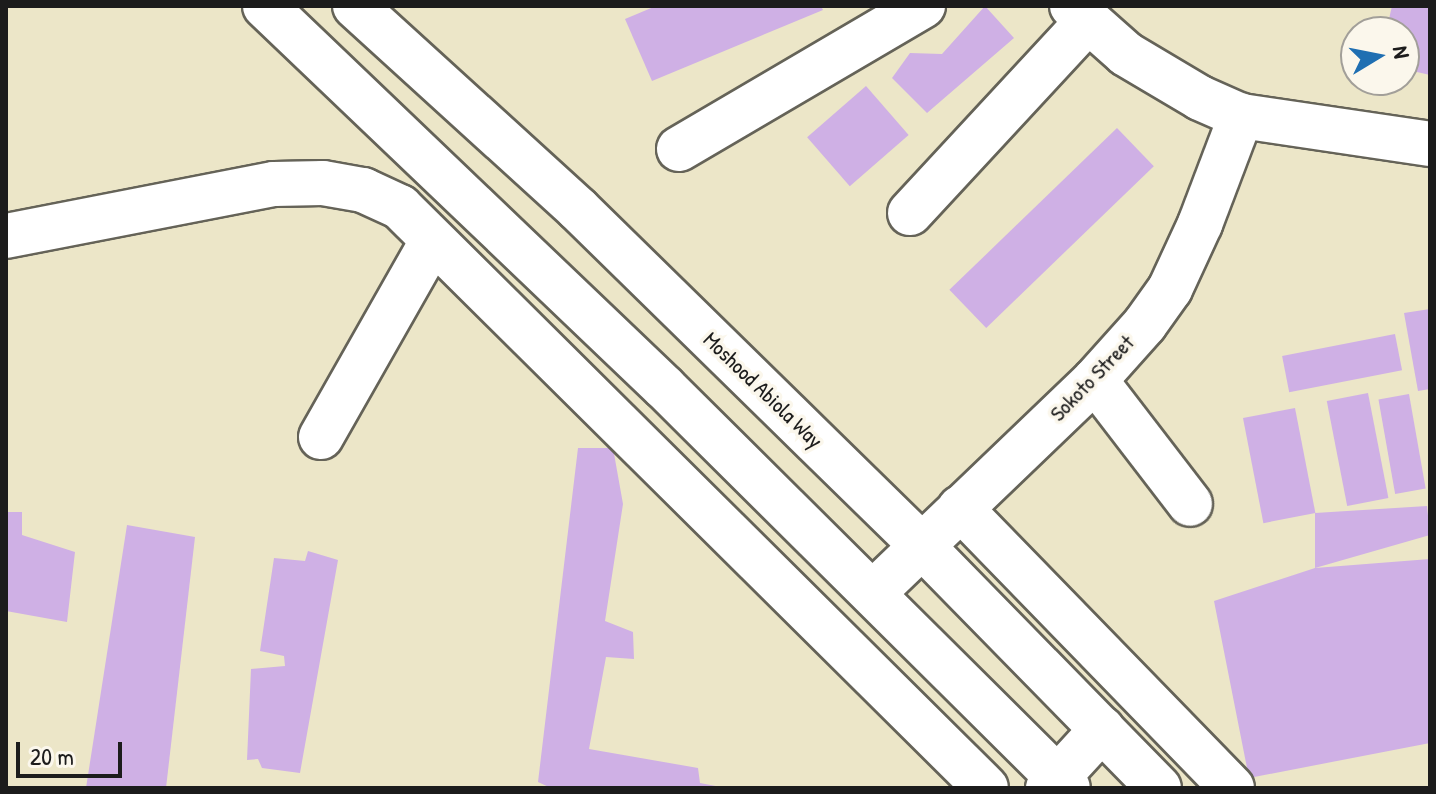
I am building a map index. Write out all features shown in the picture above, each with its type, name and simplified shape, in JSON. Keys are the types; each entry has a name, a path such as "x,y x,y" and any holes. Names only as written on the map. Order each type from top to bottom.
{"main road":[{"path":"265,6 653,376 874,592 1058,784 1102,729"},
{"name":"Moshood Abiola Way","path":"355,6 578,209 921,545 1159,788"},
{"path":"679,149 923,6"},
{"path":"910,213 1079,14 1126,54 1200,98 1241,116 1430,144"},
{"name":"Sokoto Street","path":"874,592 1095,380 1145,324 1170,289 1200,224 1241,116"},
{"path":"6,236 274,184 323,183 363,190 400,207 986,788"},
{"path":"321,437 432,242"},
{"path":"1095,380 1190,504"},
{"path":"960,508 1232,788"}],"building":[{"path":"656,6 821,6 823,10 652,81 625,19"},
{"path":"985,6 1014,38 927,113 892,78 910,53 942,54"},
{"path":"1392,6 1430,6 1430,75 1420,73 1420,16 1390,16"},
{"path":"866,86 909,135 850,186 807,137"},
{"path":"1117,128 1154,166 986,328 949,290"},
{"path":"1430,309 1430,389 1418,391 1404,313"},
{"path":"1395,334 1402,370 1289,392 1282,356"},
{"path":"1368,393 1388,498 1347,506 1327,401"},
{"path":"1409,394 1426,489 1395,494 1378,399"},
{"path":"1295,408 1315,513 1263,523 1243,418"},
{"path":"578,448 613,448 623,504 605,621 633,632 634,659 606,657 589,749 698,768 700,783 726,788 551,788 538,782"},
{"path":"1427,506 1430,535 1315,568 1315,513"},
{"path":"6,512 22,512 22,535 75,552 67,622 6,611"},
{"path":"127,525 195,537 166,788 86,788"},
{"path":"308,551 338,560 300,773 262,768 258,759 247,760 251,669 285,666 284,656 260,651 274,558 305,561"},
{"path":"1430,559 1430,743 1249,778 1214,601 1315,568"}]}
